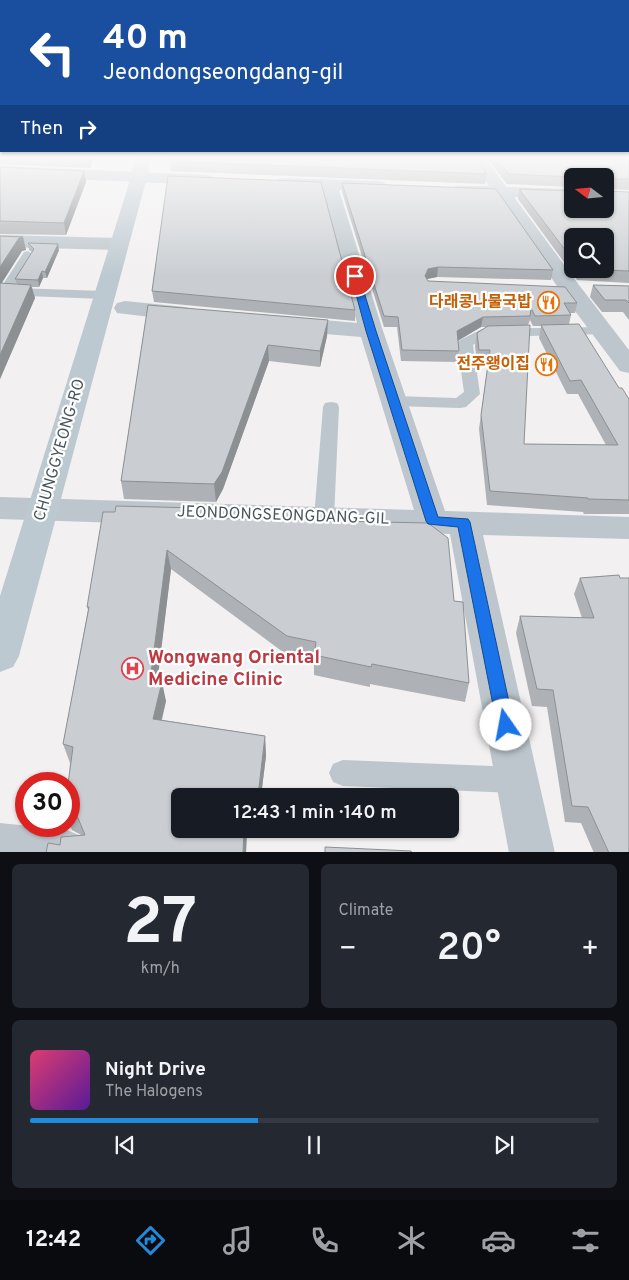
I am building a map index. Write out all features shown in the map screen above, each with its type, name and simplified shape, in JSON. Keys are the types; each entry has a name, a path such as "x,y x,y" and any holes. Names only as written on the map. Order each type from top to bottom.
{"street":[{"name":"CHUNGGYEONG-RO","path":"0,656 43,508 114,301 119,244 132,197"},
{"path":"332,197 394,402 448,522 517,780 532,852"},
{"path":"506,197 629,366"},
{"path":"0,241 119,244"},
{"path":"543,289 600,290"},
{"path":"114,301 203,316"},
{"path":"272,322 371,331"},
{"name":"JEONDONGSEONGDANG-GIL","path":"0,508 629,528"},
{"path":"0,846 67,852"}],"lane":[{"path":"28,255 5,292 114,301"},
{"path":"394,402 460,403 472,394 465,343 482,333 602,331"},
{"path":"324,518 331,407"},
{"path":"343,773 517,780"}],"building":[{"path":"0,197 74,197 64,223 0,221"},
{"path":"165,197 325,197 355,310 152,291"},
{"path":"346,197 501,197 553,270 438,267 428,269 425,276 428,281 565,287 577,303 564,303 571,315 535,316 531,308 530,316 483,317 457,331 459,351 402,350 398,317 384,316"},
{"path":"525,197 564,197 564,218 614,218 614,197 629,197 629,271 614,270 614,228 564,228 564,248"},
{"path":"0,236 23,237 19,238 0,267"},
{"path":"28,243 58,244 45,272 42,271 38,280 15,279 34,249"},
{"path":"0,283 31,285 0,355"},
{"path":"593,285 629,286 629,303 626,300 605,300"},
{"path":"148,305 328,320 320,351 268,345 222,472 214,484 121,481"},
{"path":"579,324 619,388 622,388 629,399 629,500 588,499 490,491 481,415 490,350 479,350 477,333 488,326 530,325 524,444 618,445 581,380 570,381 541,325"},
{"path":"116,506 198,508 192,518 428,523 448,538 454,601 463,602 469,683 372,664 371,667 314,655 316,642 287,636 167,550 150,681 162,682 153,719 265,736 259,788 171,788 171,838 244,838 243,852 46,852 48,843 60,845 61,837 80,837 85,835 80,823 80,772 70,772 73,747 63,744 89,607 87,607 103,512 115,512"},
{"path":"619,575 620,578 629,578 629,852 609,852 588,807 572,806 553,690 537,689 520,616 594,618 580,578"},
{"path":"325,847 412,852 325,852"}],"place":[{"name":"다래콩나물국밥","path":"548,303"},
{"name":"전주왱이집","path":"546,365"},
{"name":"Wongwang Oriental Medicine Clinic","path":"132,669"}],"route":[{"path":"355,276 433,521 464,522 506,725"}]}
